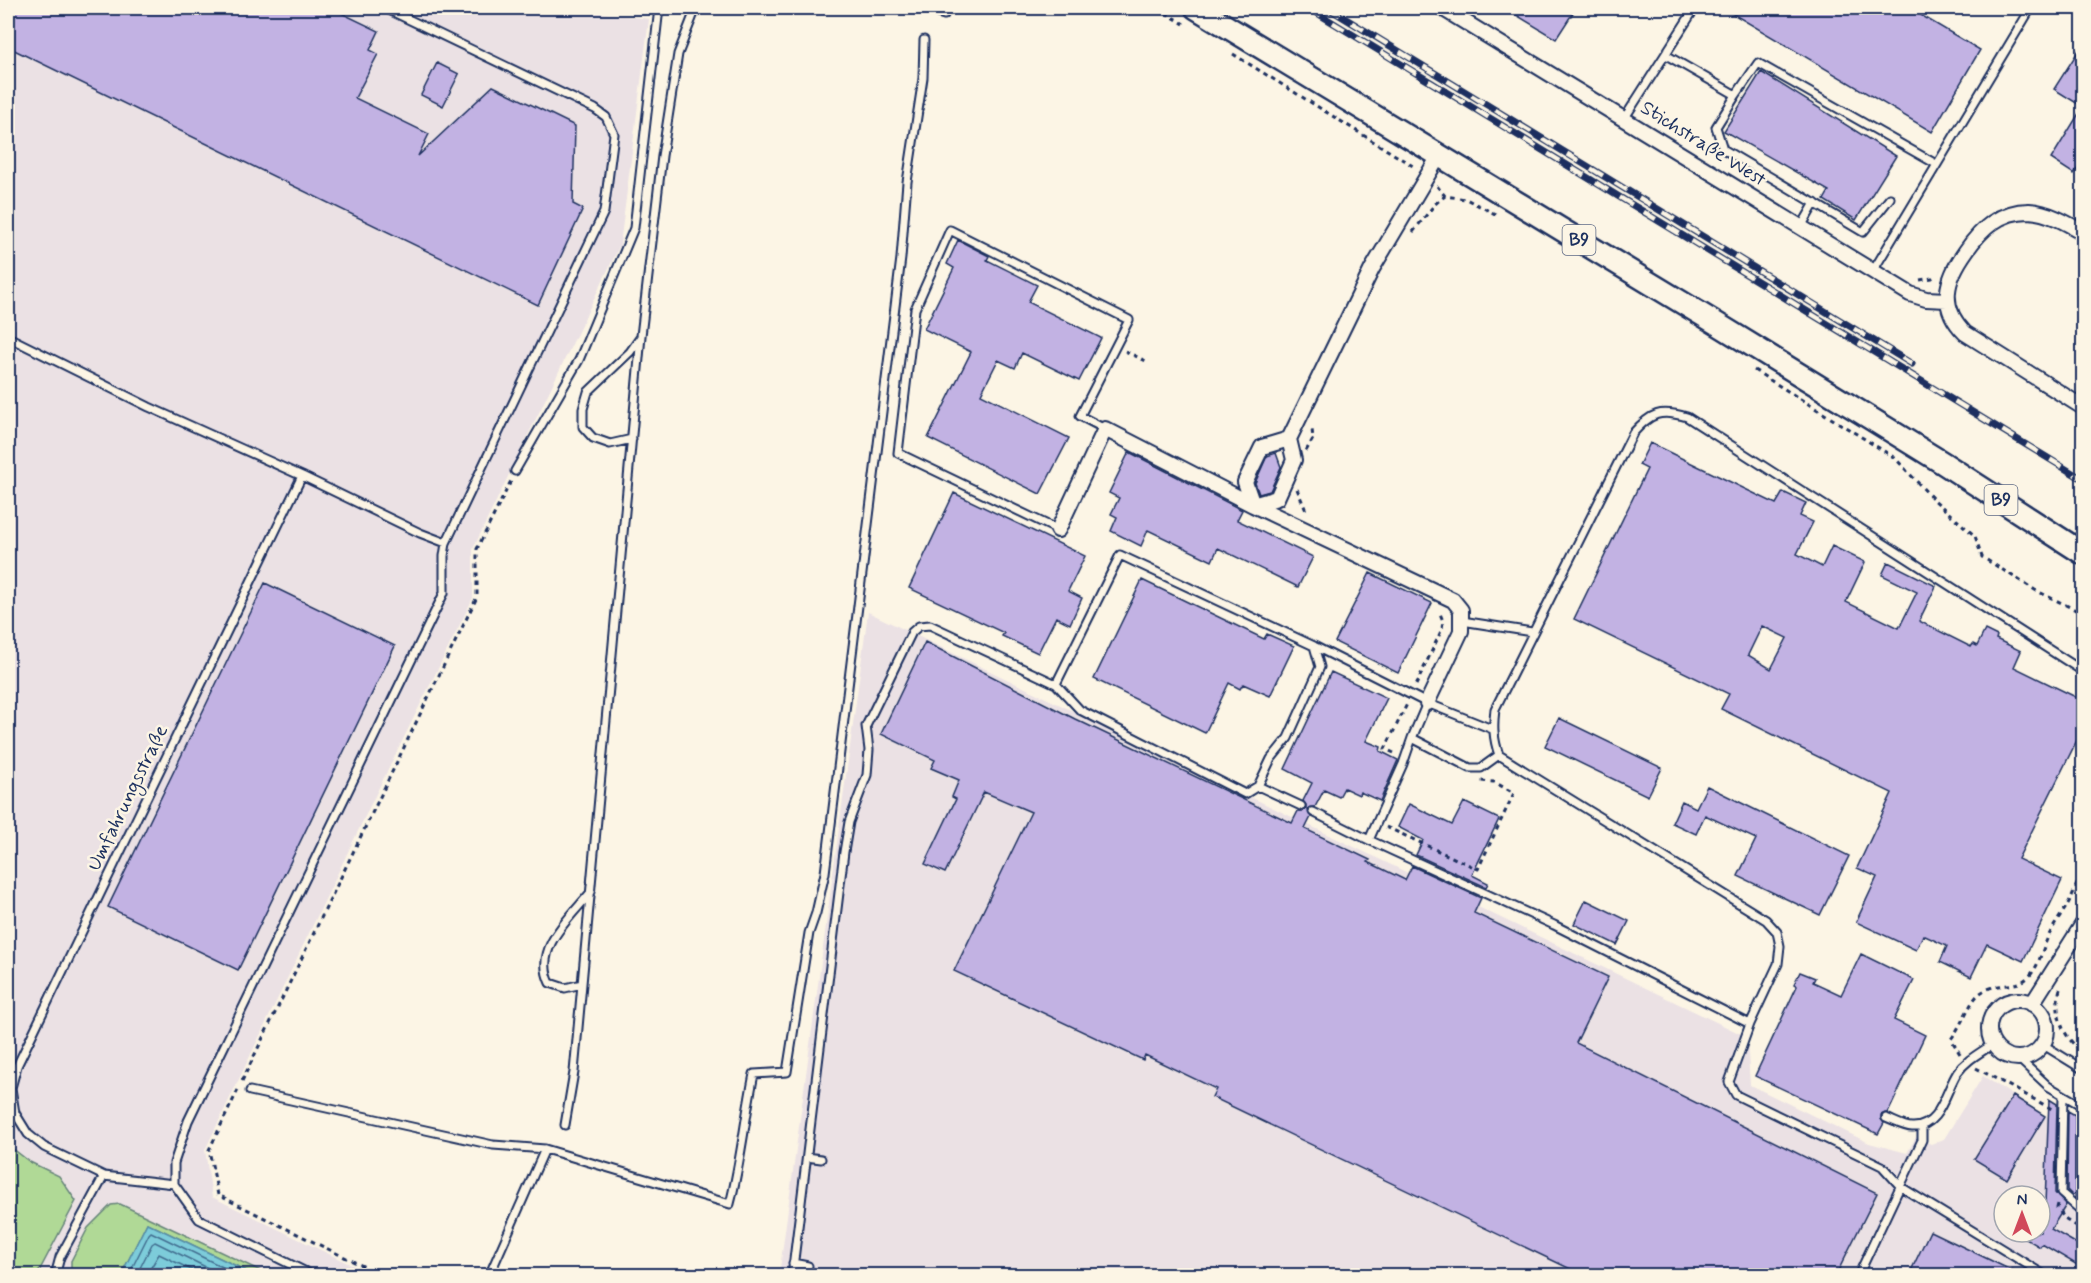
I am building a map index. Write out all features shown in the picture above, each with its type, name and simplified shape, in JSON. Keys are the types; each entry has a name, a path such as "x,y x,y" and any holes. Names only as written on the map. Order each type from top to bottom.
{"main road":[{"name":"B9","path":"1192,17 1439,156 1902,438 2084,554"}],"street":[{"name":"Stichstraße West","path":"1442,8 1910,294 1926,299 1947,300"},
{"path":"1253,506 1277,498 1294,460 1289,439 1372,269 1439,156"},
{"path":"2084,233 2045,214 2029,211 2013,213 1994,220 1978,234 1957,263 1950,278 1947,300 1956,324 1965,333 2084,408"},
{"path":"1058,530 1105,429 1253,506 1453,600 1461,610 1461,631 1427,703"},
{"path":"1253,506 1245,482 1262,447 1289,439"},
{"path":"2032,1004 2084,922"},
{"path":"2020,1000 2032,1004 2041,1011 2046,1022 2046,1034 2042,1044 2031,1054 2018,1058 2001,1052 1993,1044 1989,1034 1989,1022 1995,1010 2006,1002 2020,1000"}],"lane":[{"path":"314,1275 199,1219 174,1184 174,1163 188,1121 444,593 446,543 604,212 614,134 606,117 595,109 385,8"},
{"path":"515,471 579,360 634,228 659,8"},
{"path":"565,1125 574,1072 641,336 670,97 678,54 696,8"},
{"path":"922,8 944,15"},
{"path":"1624,119 1695,8"},
{"path":"1873,271 2031,8"},
{"path":"250,1091 493,1144 545,1149 730,1204 738,1172 754,1074 787,1072 809,933 825,873 901,258 908,182 923,78 924,40"},
{"path":"1666,54 1736,95"},
{"path":"1890,198 1863,232 1723,149 1716,127 1758,63 1936,164"},
{"path":"1801,227 1815,203"},
{"path":"1058,530 898,453 915,309 950,230 1129,320 1080,416 1105,429"},
{"path":"632,439 610,444 593,438 583,427 583,409 588,392 630,352 641,336"},
{"path":"8,337 149,407 446,543"},
{"path":"2046,1275 1901,1187 1882,1166 1736,1095 1730,1082 1750,1024 1778,964 1780,946 1777,932 1766,920 1499,754 1492,729 1495,709 1633,433 1647,418 1661,413 1687,417 2084,672"},
{"name":"Umfahrungsstraße","path":"174,1184 104,1176 44,1147 28,1134 15,1113 11,1088 17,1066 302,476"},
{"path":"1056,684 1120,555 1314,646 1427,703 1492,729"},
{"path":"1462,621 1532,632"},
{"path":"792,1275 844,852 849,822 867,775 869,750 866,726 912,632 919,626 930,625 1056,684 1080,710 1245,794 1258,786 1271,759 1288,738 1320,668 1314,646"},
{"path":"1369,840 1427,703"},
{"path":"1412,738 1470,768 1481,768 1499,754"},
{"path":"1258,786 1301,806"},
{"path":"1313,812 1554,925 1750,1024"},
{"path":"582,984 565,988 550,983 546,973 546,952 555,936 591,892"},
{"path":"1886,1118 1910,1128 1922,1126 1935,1118 1958,1072 1993,1044"},
{"path":"2042,1044 2084,1070"},
{"path":"2018,1058 2052,1089 2082,1106 2082,1211"},
{"path":"2063,1095 2061,1193 2082,1211"},
{"path":"1858,1275 1923,1140 1922,1126"},
{"path":"489,1275 545,1149"},
{"path":"807,1157 821,1159"},
{"path":"56,1275 60,1257 104,1176"},
{"path":"793,1263 808,1266"}],"path":[{"path":"1158,8 1192,17"},
{"path":"1228,51 1428,175 1445,196 1466,199 1501,216"},
{"path":"1116,345 1148,362"},
{"path":"1752,369 1895,458 1933,499 1975,536 1982,557 2035,590 2084,614"},
{"path":"383,1275 218,1195 209,1150 477,597 477,549 515,471"},
{"path":"1377,822 1478,869 1514,793 1494,782 1474,780"},
{"path":"2063,1114 1967,1063 1951,1039 1961,1026 1976,996 1993,986 2018,984 2034,970 2043,954 2049,935 2070,900 2079,879 2084,875"},
{"path":"2062,983 2057,1008 2061,1025 2075,1047 2084,1053"},
{"path":"2068,1060 2075,1047"},
{"path":"2044,1104 2052,1089"}],"shaded area":[{"path":"8,8 438,8 458,17 461,8 563,8 649,19 620,245 473,549 473,598 370,806 205,1150 212,1197 372,1275 8,1275"},
{"path":"868,612 1747,1037 1750,1085 1869,1143 1907,1153 1916,1137 1931,1144 1944,1139 1983,1076 2045,1116 2064,1121 2083,1132 2083,1275 779,1276"}],"green space":[{"path":"8,1141 12,1148 30,1162 59,1176 76,1201 37,1275 8,1275"},
{"path":"120,1204 269,1275 255,1275 147,1223 121,1275 71,1275 71,1261 88,1228 111,1205"}],"water":[{"path":"147,1223 255,1275 121,1275"}],"building":[{"path":"8,8 331,8 379,31 370,50 378,54 355,98 429,134 418,156 493,86 575,126 573,204 583,209 538,305 8,47"},
{"path":"1505,8 1576,8 1556,39"},
{"path":"1723,8 1909,8 1980,50 1932,132"},
{"path":"2084,42 2084,159 2074,174 2051,159 2083,107 2054,89"},
{"path":"437,63 459,74 443,106 421,95"},
{"path":"1761,72 1896,156 1856,220 1824,200 1829,191 1724,131"},
{"path":"958,240 989,256 987,260 1037,285 1028,302 1101,338 1079,381 1022,353 1015,368 998,360 981,394 1069,438 1040,494 928,438 971,352 924,329 954,268 947,264"},
{"path":"1650,443 1776,504 1783,492 1806,503 1800,516 1813,522 1797,554 1822,567 1832,546 1865,562 1846,602 1899,628 1917,592 1882,575 1888,562 1936,586 1919,621 1971,647 1973,644 1977,646 1985,630 1997,636 1996,639 2021,651 2014,667 2084,701 2084,726 2018,859 2062,880 2023,961 1987,944 1971,977 1940,962 1947,946 1923,935 1916,950 1856,922 1877,877 1857,868 1892,793 1721,709 1729,694 1574,619 1647,469 1639,465","holes":["1762,626 1787,638 1771,669 1748,655"]},
{"path":"1129,452 1242,510 1237,520 1313,557 1298,587 1218,548 1212,561 1148,530 1141,546 1111,531 1117,517 1111,514 1119,498 1109,493"},
{"path":"1276,453 1281,467 1270,491 1259,494 1255,483 1267,456"},
{"path":"954,493 1085,556 1068,591 1082,598 1070,624 1056,617 1038,653 1002,636 1004,633 909,588"},
{"path":"1370,573 1432,603 1398,673 1335,642"},
{"path":"1142,580 1264,639 1267,634 1294,646 1270,696 1243,684 1240,689 1229,683 1205,733 1094,679"},
{"path":"265,583 395,646 238,970 108,907"},
{"path":"925,642 1075,719 1292,823 1298,811 1306,809 1303,801 1312,783 1285,769 1331,672 1387,698 1366,741 1381,747 1380,751 1398,760 1380,801 1344,788 1339,797 1324,790 1315,807 1310,807 1308,810 1311,817 1305,829 1370,860 1368,862 1405,880 1412,866 1481,898 1474,913 1608,977 1576,1043 1877,1193 1836,1275 1583,1275 1212,1097 1216,1089 1145,1055 1143,1060 954,971 1031,812 984,792 945,873 925,864 956,799 952,797 959,780 931,768 935,760 881,734"},
{"path":"1559,718 1662,768 1648,796 1545,746"},
{"path":"1707,786 1849,856 1820,915 1738,876 1756,839 1705,815 1696,834 1672,823 1682,801 1696,808"},
{"path":"1464,802 1499,819 1472,875 1488,883 1486,887 1416,855 1423,840 1398,827 1409,804 1452,825"},
{"path":"1586,900 1629,921 1617,945 1574,924"},
{"path":"1861,954 1914,980 1894,1020 1925,1035 1888,1113 1881,1115 1884,1123 1878,1134 1755,1076 1797,986 1794,984 1800,972 1815,978 1813,982 1841,995"},
{"path":"2013,1096 2045,1116 2007,1179 1974,1159"},
{"path":"2049,1099 2057,1104 2055,1193 2066,1205 2052,1227 2052,1184 2046,1184"},
{"path":"2068,1111 2075,1115 2075,1193 2072,1195 2067,1190"},
{"path":"2052,1230 2084,1248 2084,1269 2042,1244 2052,1244"},
{"path":"1930,1231 2021,1275 1909,1275"}],"railway":[{"path":"1309,8 2084,480"},
{"path":"1328,8 1912,364"}]}
